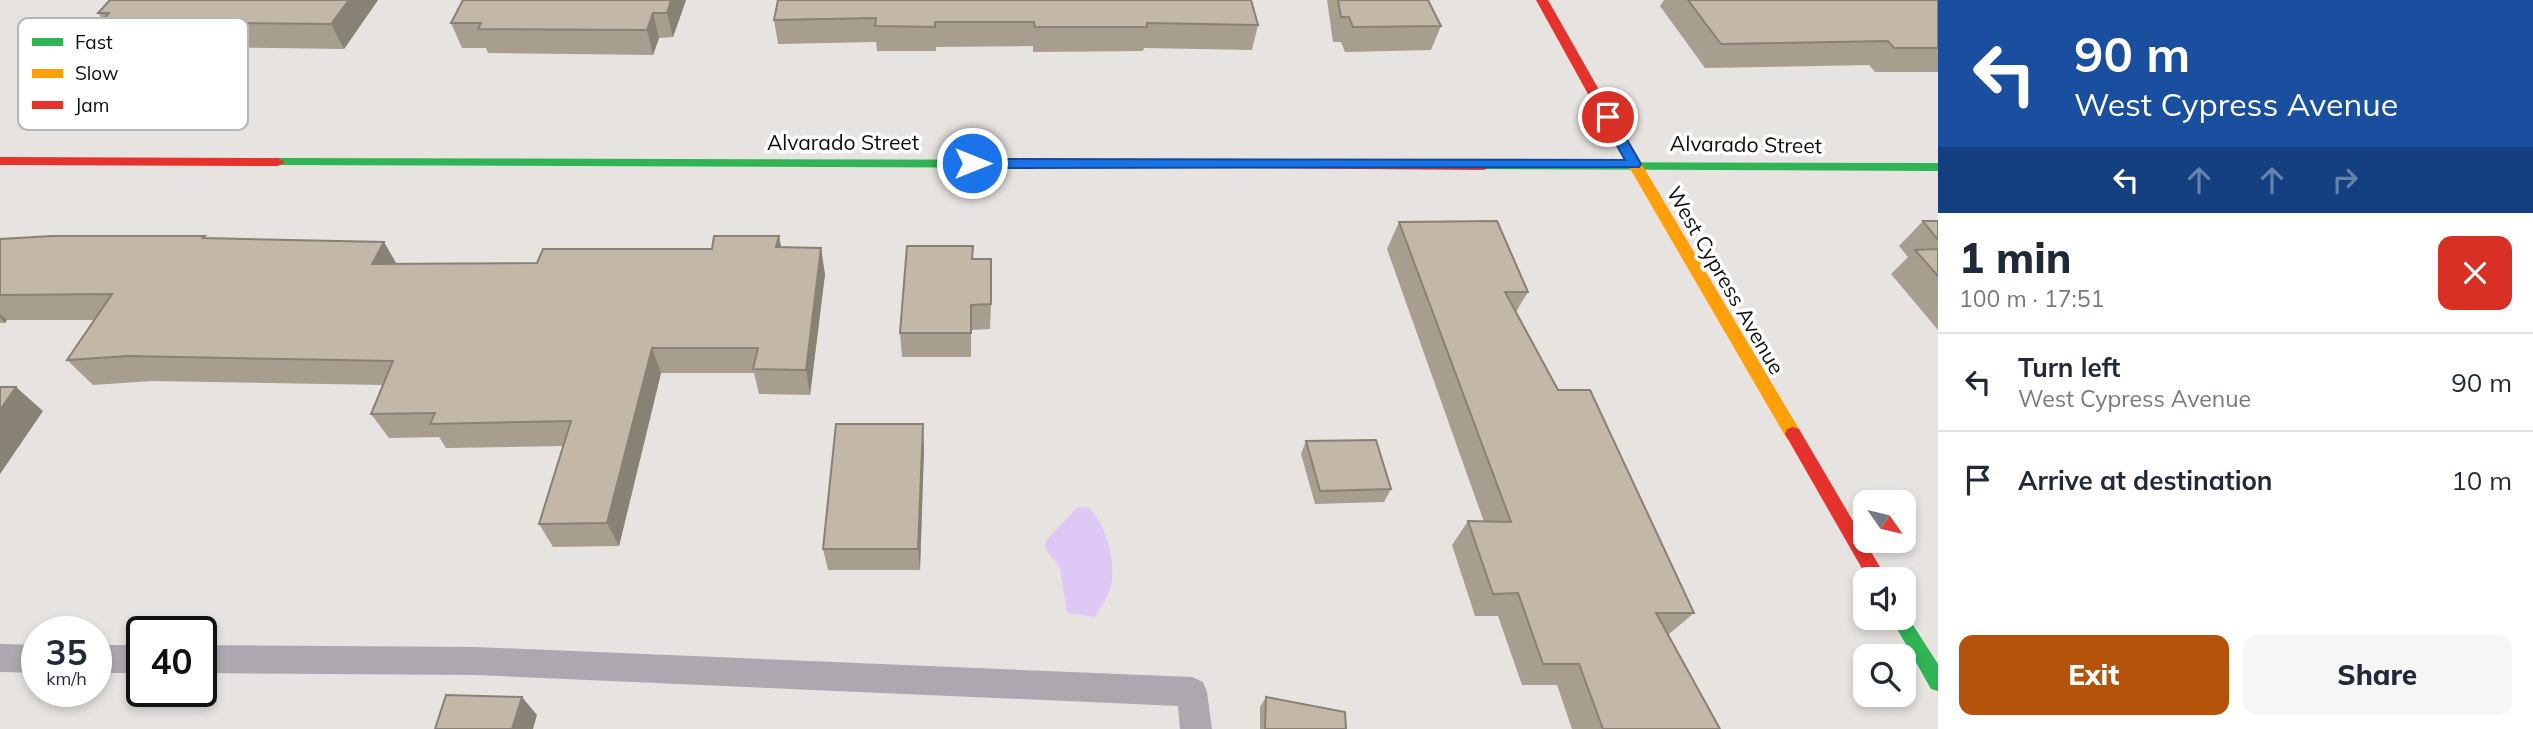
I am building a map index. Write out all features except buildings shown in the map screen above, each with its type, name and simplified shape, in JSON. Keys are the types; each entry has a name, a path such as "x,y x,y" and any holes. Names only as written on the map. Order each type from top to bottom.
{"street":[{"name":"West Cypress Avenue","path":"1542,0 1634,164 1871,567"},
{"name":"Alvarado Street","path":"0,161 1938,167"},
{"path":"1907,630 1938,682"}],"lane":[{"path":"0,659 21,659"},
{"path":"217,659 476,661 1192,692 1196,729"}],"shaded area":[{"path":"1088,507 1105,533 1112,565 1110,590 1095,617 1067,613 1060,568 1045,548 1046,540 1077,508"}],"traffic: fast":[{"path":"278,162 1121,164"},
{"path":"1484,166 1938,167"},
{"path":"1907,630 1938,682"}],"traffic: slow":[{"path":"1621,141 1793,434"}],"traffic: jam":[{"path":"1542,0 1621,141"},
{"path":"0,161 278,162"},
{"path":"1121,164 1484,166"},
{"path":"1793,434 1871,567"}],"route":[{"path":"972,163 1634,164 1608,117"}]}
